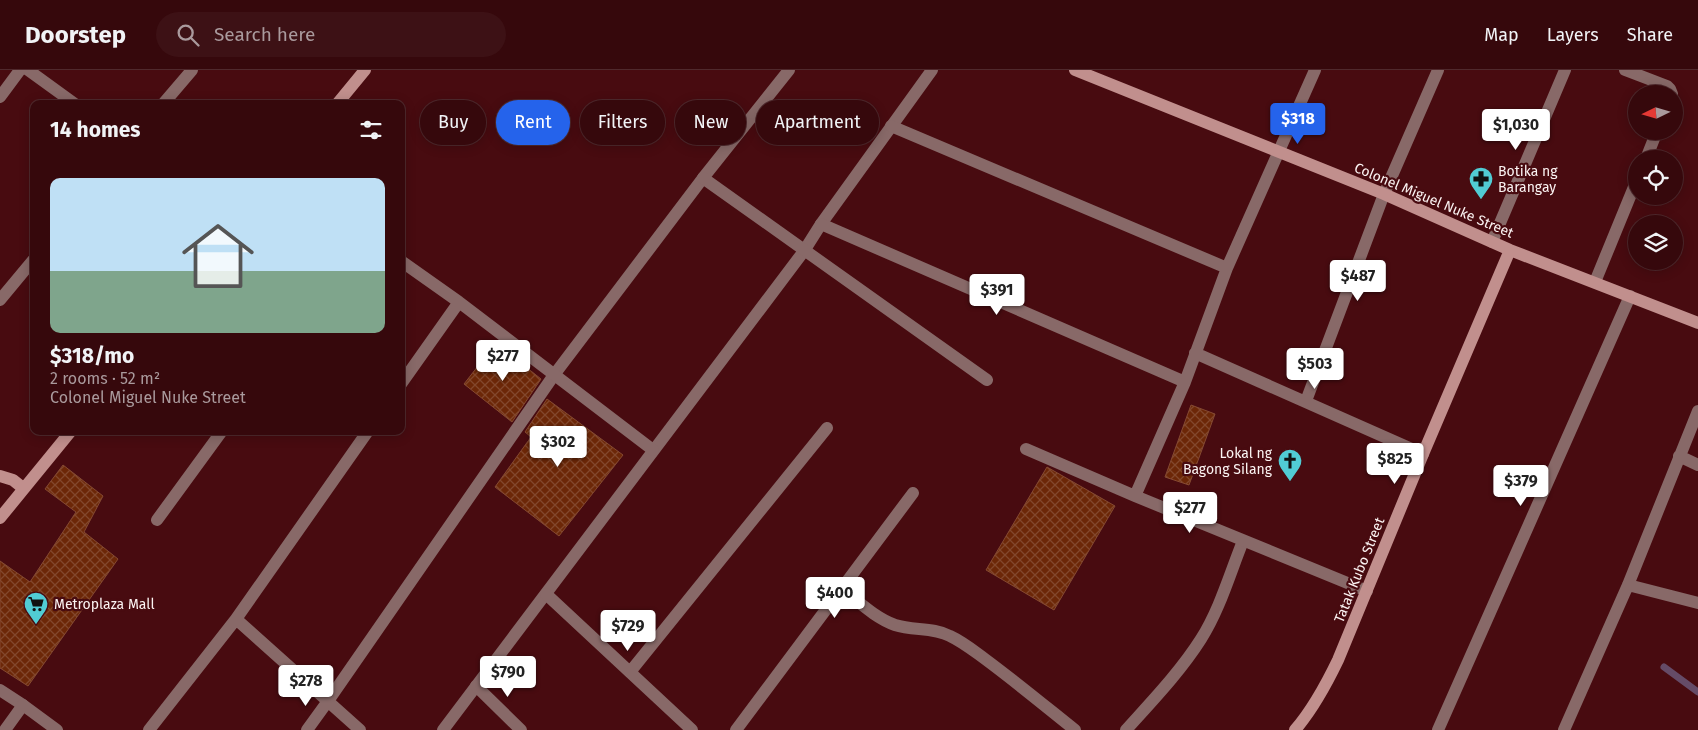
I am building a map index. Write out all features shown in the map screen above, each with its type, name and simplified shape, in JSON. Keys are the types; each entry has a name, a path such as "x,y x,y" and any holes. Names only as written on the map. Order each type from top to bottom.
{"street":[{"path":"0,97 20,70"},
{"path":"28,70 70,100"},
{"path":"166,100 192,70"},
{"path":"339,100 365,70"},
{"path":"307,730 554,375 703,178 789,70"},
{"path":"443,730 804,250 820,224 932,70"},
{"name":"Colonel Miguel Nuke Street","path":"1074,70 1384,194 1510,250 1698,323"},
{"path":"1135,496 1185,382 1227,268 1315,70"},
{"path":"1306,401 1384,194 1438,70"},
{"path":"1492,242 1565,70"},
{"path":"1625,70 1664,85"},
{"path":"891,126 1227,268"},
{"path":"703,178 987,380"},
{"path":"1595,282 1628,202"},
{"path":"820,224 1185,382"},
{"name":"Tatak Kubo Street","path":"1295,730 1307,716 1327,684 1510,250"},
{"path":"0,300 30,264"},
{"path":"405,264 459,302 653,450"},
{"path":"1438,730 1630,296"},
{"path":"405,378 459,302"},
{"path":"1195,353 1423,454"},
{"path":"1564,730 1628,585 1698,411"},
{"path":"630,672 827,428"},
{"path":"0,518 68,435"},
{"path":"157,520 219,435"},
{"path":"149,730 236,619 365,435"},
{"path":"1026,449 1243,541 1367,591"},
{"path":"1679,456 1698,465"},
{"path":"0,476 13,480 24,488"},
{"path":"736,730 913,493"},
{"path":"1126,730 1166,686 1202,638 1215,614 1243,541"},
{"path":"1628,585 1698,603"},
{"path":"841,588 882,620 895,625 949,634 1002,672 1075,730"},
{"path":"546,594 692,730"},
{"path":"236,619 360,730"},
{"path":"476,686 522,730"},
{"path":"0,690 57,730"},
{"path":"5,730 23,705"}],"building":[{"path":"496,343 541,379 512,422 464,384"},
{"path":"547,399 623,455 559,536 495,487 531,437 525,432"},
{"path":"1191,405 1215,414 1189,485 1165,477"},
{"name":"Metroplaza Mall","path":"63,465 103,496 84,532 118,559 28,686 0,668 0,561 30,582 76,512 45,489"},
{"path":"1047,467 1115,506 1054,610 986,570"}],"waterway":[{"path":"1664,667 1698,692"}],"place":[{"name":"Botika ng Barangay","path":"1481,200"},
{"name":"Lokal ng Bagong Silang","path":"1290,482"},
{"name":"Metroplaza Mall","path":"36,625"}]}
